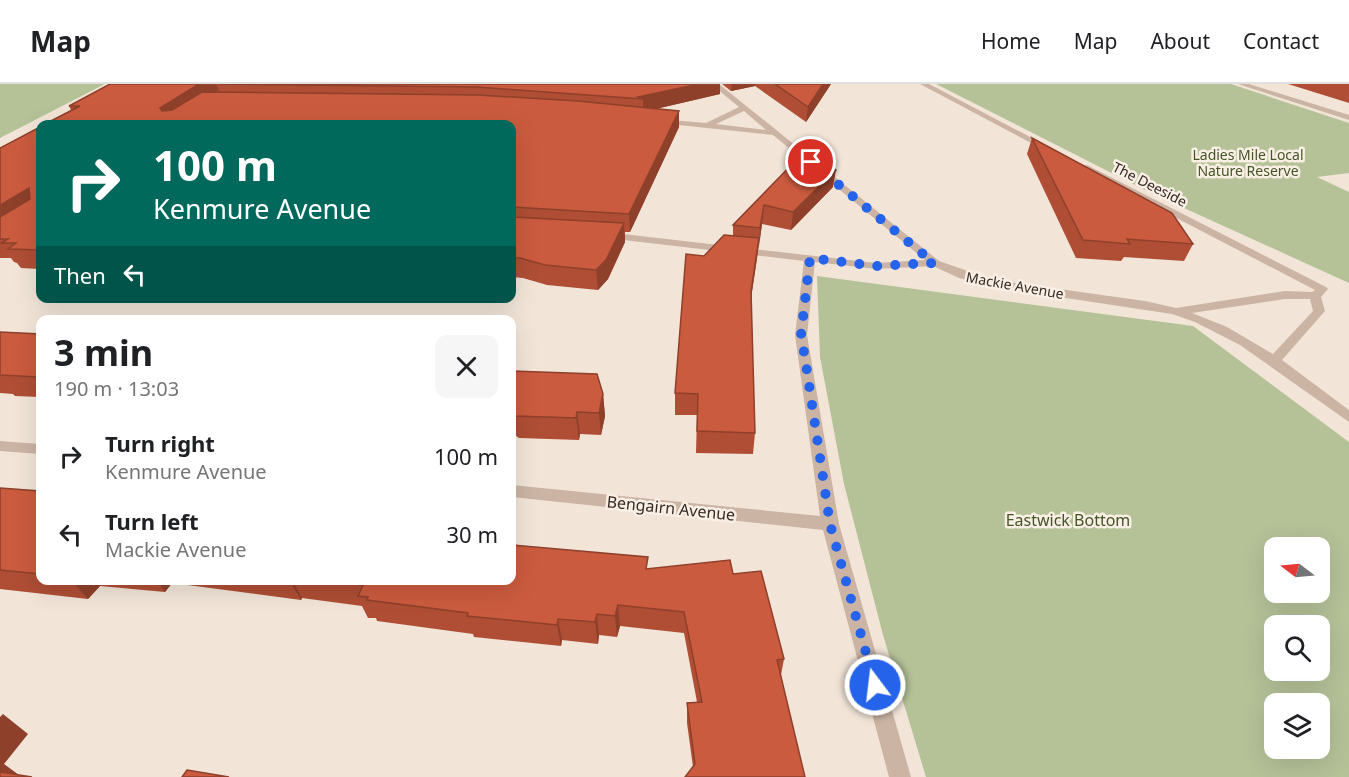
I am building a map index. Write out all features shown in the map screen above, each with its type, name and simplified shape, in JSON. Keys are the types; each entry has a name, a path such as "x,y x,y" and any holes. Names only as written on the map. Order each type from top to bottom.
{"street":[{"name":"Mackie Avenue","path":"715,84 934,263 961,276 998,285 1175,311 1228,330 1275,360 1349,417"},
{"path":"924,84 1060,154"},
{"path":"1242,84 1349,118"},
{"path":"707,126 744,108"},
{"path":"649,120 776,133"},
{"name":"The Deeside","path":"1081,165 1322,289 1316,296"},
{"path":"597,235 876,266 934,263"},
{"path":"810,258 801,335 830,524 900,777"},
{"path":"1175,311 1285,295 1316,296 1319,311 1275,360"},
{"path":"0,446 36,449"},
{"name":"Bengairn Avenue","path":"516,491 830,524"}],"green space":[{"path":"0,84 105,84 0,138"},
{"name":"Ladies Mile Local Nature Reserve","path":"936,84 1231,84 1349,123 1349,173 1317,177 1349,192 1349,283 1151,193"},
{"name":"Eastwick Bottom","path":"817,276 1193,326 1349,442 1349,777 926,777 883,635 844,484 820,357"}],"building":[{"path":"110,84 199,84 160,108 162,111 172,110 202,92 477,95 578,101 679,111 629,214 516,207 516,120 53,120 80,106 69,106"},
{"path":"218,84 699,84 638,97 643,99 477,87"},
{"path":"775,84 823,84 808,107"},
{"path":"36,129 36,250 8,249 16,243 1,243 8,239 0,239 0,217 30,199 29,188 0,205 0,148"},
{"path":"1032,138 1172,213 1193,244 1127,239 1130,244 1083,240"},
{"path":"803,153 822,159 836,170 793,212 764,205 760,228 733,225"},
{"path":"516,217 624,223 606,260 596,270 545,265 516,258"},
{"path":"724,235 759,238 751,291 755,433 697,431 698,394 675,393 686,254 704,256"},
{"path":"0,332 36,334 36,377 0,375"},
{"path":"516,371 597,374 603,394 599,413 577,412 576,418 516,416"},
{"path":"0,488 36,491 36,574 0,570"},
{"path":"516,545 648,557 646,569 730,560 733,574 761,571 784,659 777,660 805,777 685,777 695,764 687,703 702,702 684,612 618,605 615,616 597,614 595,622 558,619 557,625 467,616 468,613 367,600 368,597 358,596 363,585 516,585"},
{"path":"187,770 229,777 182,777"},
{"path":"0,772 32,777 0,777"}],"route":[{"path":"811,162 934,263 876,266 810,258 801,335 830,524 875,685"}]}
